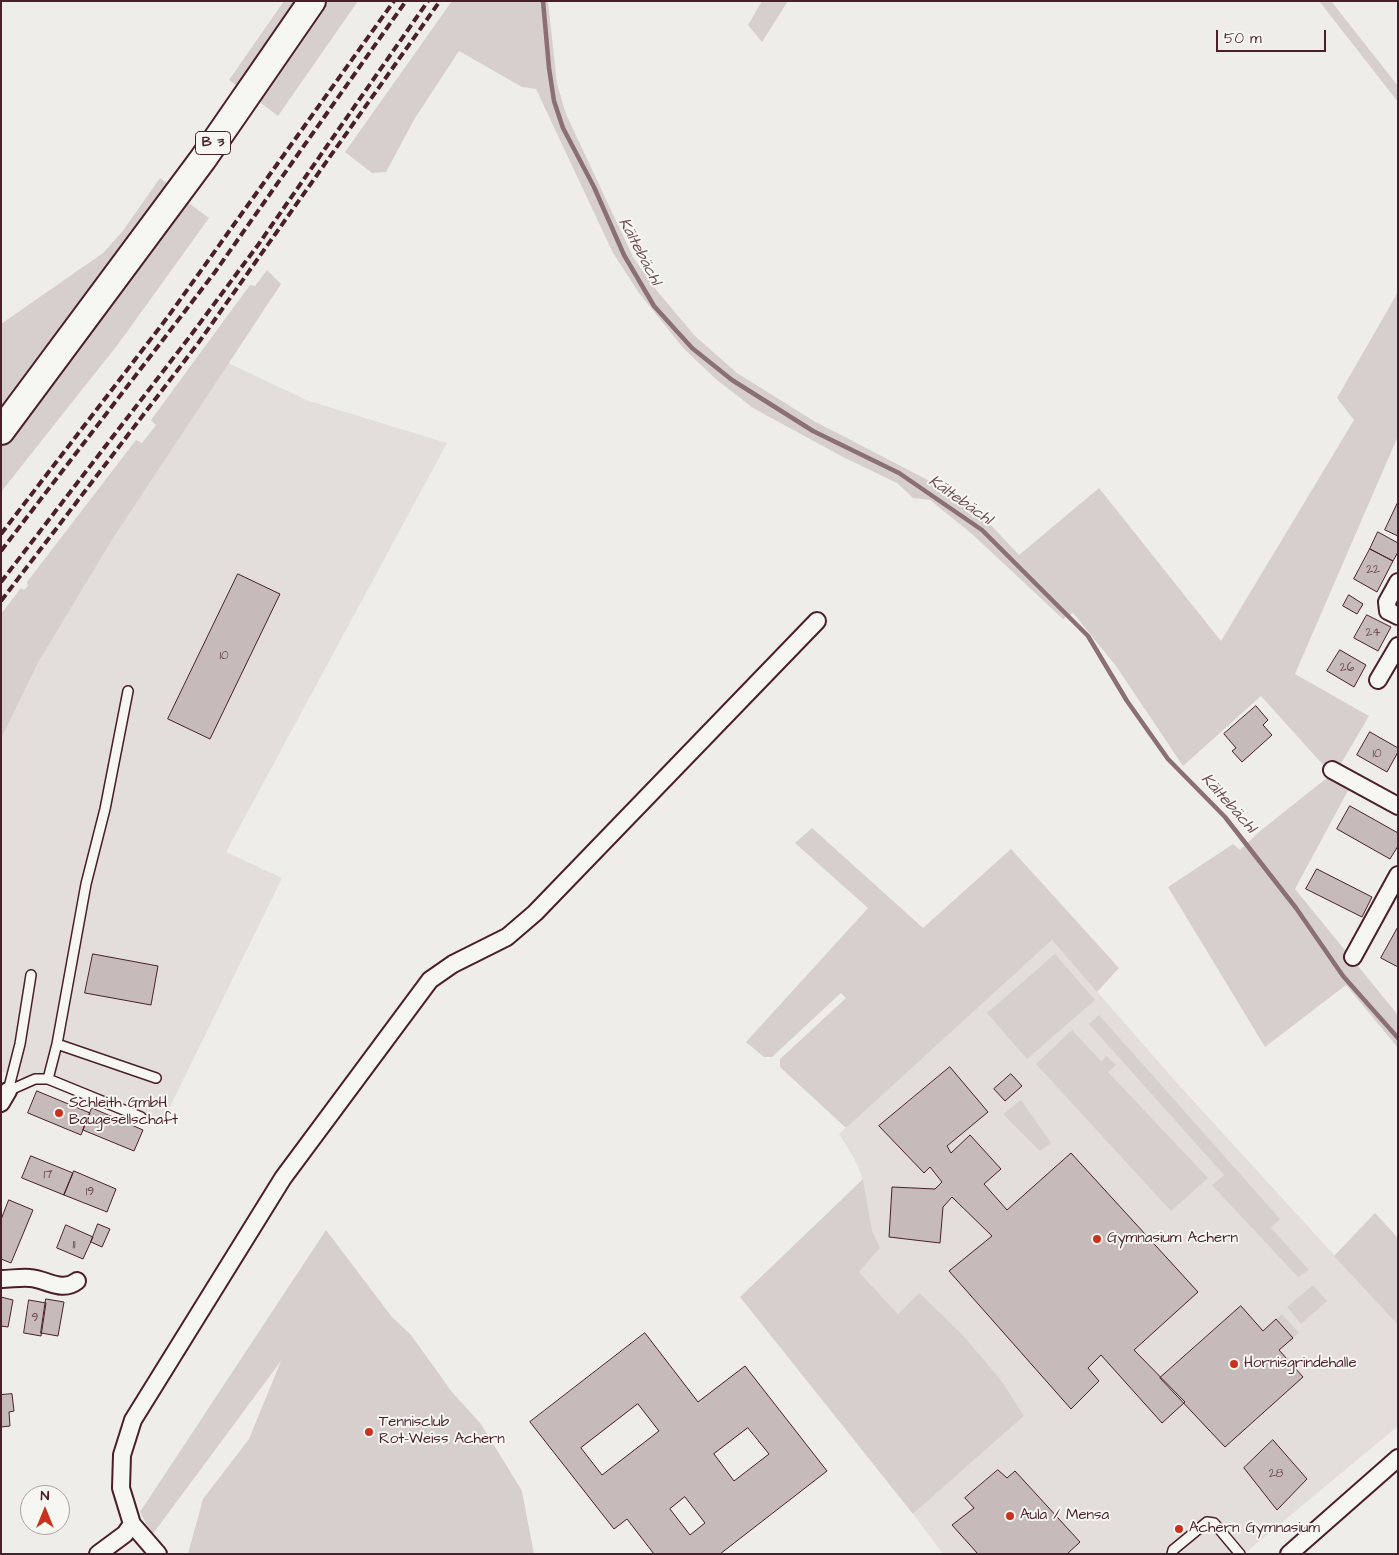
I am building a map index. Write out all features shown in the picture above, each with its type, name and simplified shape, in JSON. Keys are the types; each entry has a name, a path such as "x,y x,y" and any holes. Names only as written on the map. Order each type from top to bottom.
{"main road":[{"name":"B 3","path":"1,431 180,190 312,1"}],"street":[{"path":"1398,582 1387,602 1388,611 1398,616"},
{"path":"158,1554 132,1524 121,1488 122,1455 133,1420 283,1178 430,980 453,964 507,937 535,913 817,621"},
{"path":"1378,680 1398,646"},
{"path":"1332,770 1398,806"},
{"path":"1353,957 1398,874"},
{"path":"1,1279 31,1278 62,1286 71,1286 77,1281"},
{"path":"1289,1554 1398,1458"},
{"path":"98,1554 125,1534 132,1524"}],"lane":[{"path":"48,1079 57,1044 86,884 105,809 128,691"},
{"path":"4,1097 20,1044 31,975"},
{"path":"57,1044 156,1078"},
{"path":"4,1097 35,1079 48,1079 141,1117"},
{"path":"1172,1554 1173,1550 1207,1522 1214,1523 1240,1554"}],"shaded area":[{"path":"284,1 305,1 243,90 229,80"},
{"path":"326,1 358,1 278,116 257,100"},
{"path":"452,1 548,1 557,84 566,114 633,257 653,286 695,336 737,373 814,421 947,490 988,522 1019,555 1099,488 1221,641 1354,420 1337,398 1398,292 1398,436 1295,674 1369,716 1336,772 1324,766 1261,696 1183,766 1116,666 1073,613 1063,619 972,534 930,500 913,498 897,483 843,457 753,408 717,380 684,349 639,293 613,253 536,89 522,87 459,51 415,118 386,172 372,173 345,152"},
{"path":"762,1 788,1 762,42 748,25"},
{"path":"1319,1 1331,1 1398,86 1398,102"},
{"path":"160,178 173,188 1,417 1,324 103,253 122,232"},
{"path":"183,199 209,218 119,343 1,492 1,447 51,383"},
{"path":"267,270 281,284 112,540 38,663 1,739 1,614 21,588 24,590 28,586 27,582 136,440 142,443 156,425 151,420 250,285 255,286"},
{"name":"Schleith GmbH Baugesellschaft","path":"228,363 309,401 447,443 226,852 282,878 163,1121 1,1071 1,739 38,663 112,540"},
{"path":"1334,775 1351,785 1295,889 1398,1015 1398,1048 1346,985 1265,1047 1168,887 1233,844 1240,850 1259,832 1328,777"},
{"path":"812,828 923,928 1011,849 1119,968 1097,992 1052,940 846,1128 780,1067 780,1059 846,998 841,993 772,1057 764,1057 746,1042 868,908 795,843"},
{"name":"Gymnasium Achern","path":"1052,940 1177,1083 1398,1325 1398,1426 1244,1554 943,1554 913,1514 1024,1416 1001,1380 963,1335 919,1294 898,1314 859,1272 880,1248 872,1230 863,1179 854,1158 839,1134"},
{"path":"1055,954 1095,1000 1027,1059 987,1013"},
{"path":"1099,1015 1280,1219 1271,1228 1309,1270 1298,1277 1212,1185 1224,1175 1089,1024"},
{"path":"1072,1030 1101,1061 1107,1056 1116,1065 1108,1072 1208,1178 1171,1211 1036,1064"},
{"path":"1021,1100 1051,1143 1040,1151 1003,1114"},
{"path":"863,1179 872,1230 880,1248 859,1272 898,1314 919,1293 963,1335 1001,1380 1024,1416 913,1514 740,1297"},
{"path":"1375,1213 1398,1238 1398,1325 1334,1256"},
{"name":"Tennisclub Rot-Weiss Achern","path":"326,1230 392,1317 411,1335 452,1392 481,1424 522,1491 534,1554 188,1554 203,1499 249,1439 281,1361 152,1535 140,1512"},
{"path":"1313,1285 1327,1301 1301,1324 1287,1307"},
{"path":"1282,1314 1299,1333 1293,1338 1276,1319"}],"building":[{"path":"1398,502 1398,536 1385,530"},
{"path":"1378,532 1398,543 1398,552 1393,561 1370,549"},
{"path":"1370,549 1393,561 1377,592 1354,579"},
{"path":"238,574 280,594 210,739 168,719"},
{"path":"1349,595 1363,604 1357,614 1343,606"},
{"path":"1367,615 1391,627 1378,651 1354,638"},
{"path":"1340,650 1366,665 1354,687 1327,671"},
{"path":"1256,706 1268,720 1263,725 1272,735 1242,762 1232,751 1236,748 1224,734"},
{"path":"1370,732 1398,748 1398,752 1387,772 1357,755"},
{"path":"1350,806 1398,833 1398,846 1390,859 1337,829"},
{"path":"1317,869 1372,897 1362,917 1306,889"},
{"path":"1398,927 1398,967 1381,958"},
{"path":"93,954 158,966 151,1005 85,993"},
{"path":"950,1067 988,1112 947,1146 951,1153 970,1135 1001,1169 984,1184 1007,1210 1071,1153 1198,1292 1134,1350 1185,1402 1162,1423 1101,1355 1088,1368 1099,1381 1071,1409 949,1271 992,1236 952,1197 943,1207 940,1243 889,1237 892,1187 935,1189 942,1182 930,1167 924,1173 879,1126"},
{"path":"1011,1074 1022,1086 1005,1101 994,1089"},
{"path":"37,1091 90,1113 81,1135 28,1113"},
{"path":"92,1108 143,1130 134,1151 83,1130"},
{"path":"31,1156 73,1173 64,1195 22,1178"},
{"path":"74,1171 116,1189 107,1212 64,1195"},
{"path":"9,1200 33,1210 11,1263 1,1259 1,1220"},
{"path":"98,1224 110,1229 102,1247 91,1242"},
{"path":"66,1225 93,1237 83,1259 57,1248"},
{"path":"1,1297 13,1300 8,1327 1,1326"},
{"path":"46,1299 64,1302 58,1336 41,1333"},
{"path":"29,1300 46,1303 41,1336 24,1333"},
{"name":"Hornisgrindehalle","path":"1241,1306 1263,1331 1276,1319 1293,1338 1279,1350 1303,1377 1225,1447 1160,1378"},
{"path":"645,1333 698,1402 745,1366 827,1471 720,1554 654,1554 627,1519 614,1529 530,1422","holes":["638,1404 659,1431 602,1475 581,1448","748,1428 769,1454 734,1481 714,1454","685,1497 705,1523 690,1535 670,1509"]},
{"path":"12,1394 14,1411 9,1412 10,1426 1,1427 1,1395"},
{"path":"1273,1440 1307,1479 1277,1510 1244,1468"},
{"name":"Aula / Mensa","path":"998,1470 1007,1478 1015,1471 1080,1542 1067,1554 978,1554 952,1525 974,1508 965,1498"}],"waterway":[{"name":"Kältebächl","path":"543,1 554,101 563,128 594,187 624,255 654,306 692,348 732,380 813,431 899,473 982,530 1088,636 1127,701 1168,759 1225,817 1296,908 1343,976 1398,1038"}],"railway":[{"path":"1,534 167,318 394,1"},
{"path":"1,551 215,272 406,1"},
{"path":"1,582 258,245 428,1"},
{"path":"1,601 199,342 440,1"}],"place":[{"name":"Schleith GmbH Baugesellschaft","path":"59,1113"},
{"name":"Gymnasium Achern","path":"1097,1239"},
{"name":"Hornisgrindehalle","path":"1234,1364"},
{"name":"Tennisclub Rot-Weiss Achern","path":"369,1432"},
{"name":"Aula / Mensa","path":"1010,1516"},
{"name":"Achern Gymnasium","path":"1179,1529"}]}
